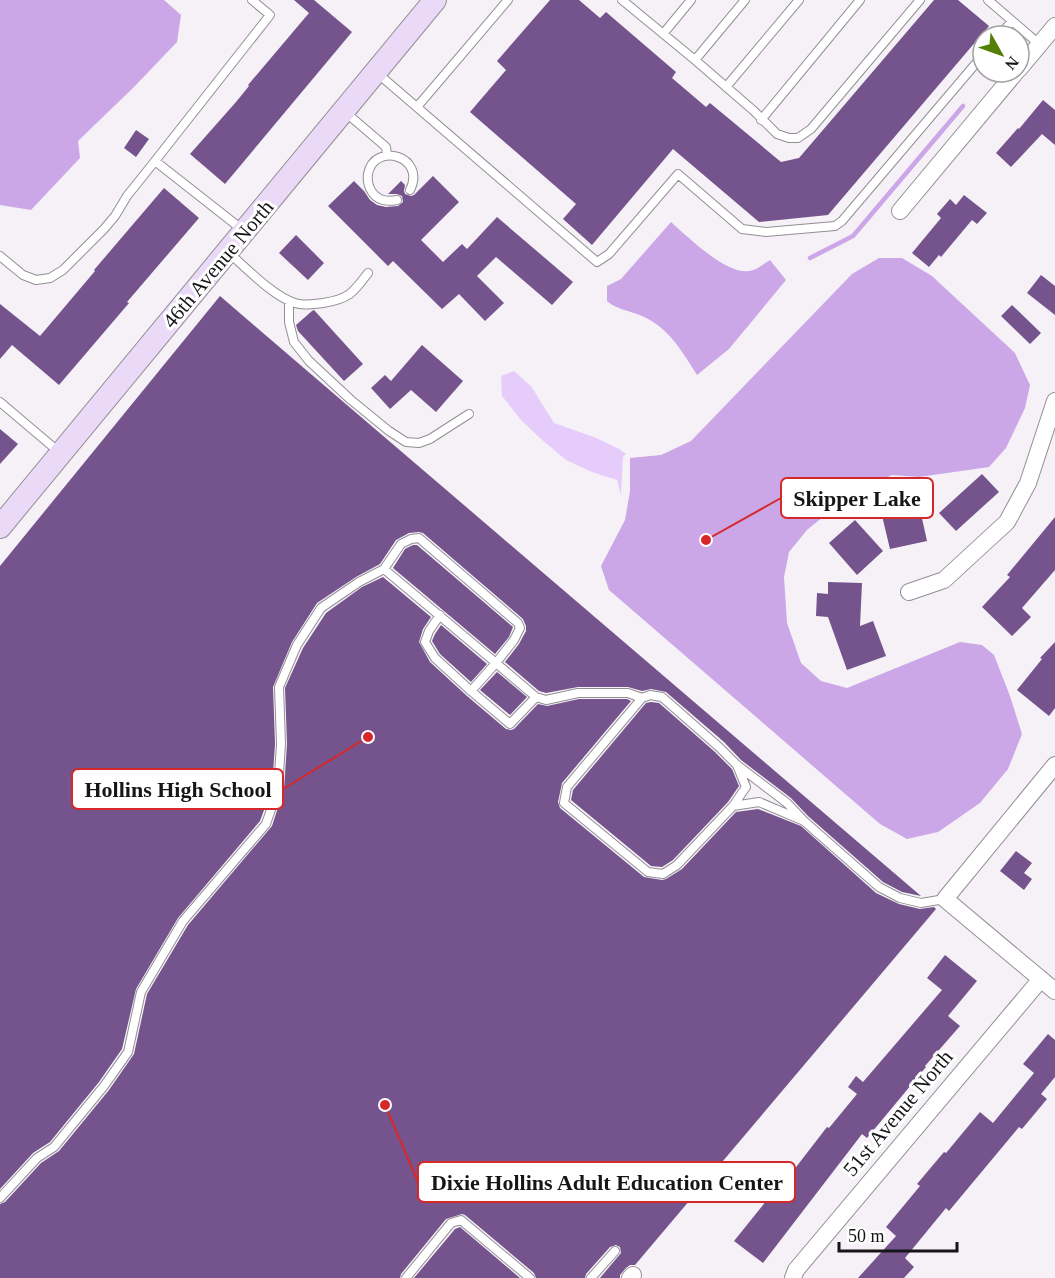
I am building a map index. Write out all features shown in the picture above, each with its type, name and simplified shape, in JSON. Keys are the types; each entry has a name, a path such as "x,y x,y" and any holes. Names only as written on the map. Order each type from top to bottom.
{"street":[{"name":"46th Avenue North","path":"0,527 433,1"},
{"path":"1031,55 1055,26"},
{"path":"900,211 1006,84"},
{"path":"909,592 944,580 1007,522 1028,483 1055,401"},
{"path":"1055,765 945,899 1055,992"},
{"name":"51st Avenue North","path":"793,1278 796,1270 1041,979"}],"lane":[{"path":"0,256 23,275 36,280 50,279 63,270 104,229 127,196 270,15 252,0"},
{"path":"417,107 508,0"},
{"path":"663,34 691,0"},
{"path":"695,60 745,0"},
{"path":"726,87 799,0"},
{"path":"761,120 860,0"},
{"path":"627,2 754,111 777,134 798,138 811,129 920,0"},
{"path":"988,0 1040,44"},
{"path":"376,72 597,262 609,254 678,174 742,229 766,232 835,226 850,212 971,69"},
{"path":"344,111 386,147 387,155"},
{"path":"397,200 389,202 382,200 370,190 367,176 374,162 387,155 402,158 408,163 414,177 410,190"},
{"path":"155,161 245,231"},
{"path":"228,251 274,291 289,301 302,304 315,304 347,297 368,273"},
{"path":"289,301 289,322 294,342 309,361 351,400 406,442 419,443 430,439 470,414"},
{"path":"0,402 61,453"},
{"path":"0,1198 37,1158 54,1148 104,1086 128,1052 141,992 183,921 266,824 278,789 281,744 279,687 297,645 321,608 359,582 384,569 401,544 419,538 518,623 520,628 514,640 471,691"},
{"path":"384,569 536,697 546,700 578,693 628,693 642,698"},
{"path":"440,615 429,631 425,642 435,658 471,691 510,724 536,697"},
{"path":"746,787 733,806 677,865 663,874 648,872 564,803 567,787 642,698 650,695 662,697 737,765 787,803 804,821 879,887 900,898 921,903 945,899"},
{"path":"737,765 746,787 759,802 804,821"},
{"path":"733,806 759,802"},
{"path":"406,1278 451,1223 461,1220 530,1278"},
{"path":"591,1278 615,1251"}],"shaded area":[{"path":"0,0 164,0 181,15 177,42 78,141 80,158 31,210 0,205"},
{"path":"671,222 721,263 744,271 753,270 770,260 786,280 729,349 697,375 674,341 659,326 607,301 607,286 621,279"},
{"path":"879,258 902,258 932,276 1015,353 1030,385 1025,408 1006,448 989,467 919,477 892,475 851,494 807,530 789,552 784,577 787,623 801,663 821,681 847,688 960,642 982,645 994,655 1022,734 1008,769 980,803 938,832 907,839 880,824 609,590 601,566 625,520 630,491 630,458 661,455 691,441 852,274"},
{"path":"514,371 531,386 554,423 594,437 626,454 623,457 621,495 617,480 566,460 521,420 502,396 501,376"}],"building":[{"path":"294,0 314,0 352,32 225,184 190,154 309,13"},
{"path":"550,0 579,0 600,18 606,12 676,72 672,78 706,107 710,103 781,162 799,158 934,0 958,0 987,24 971,24 971,47 828,215 759,222 673,149 592,245 563,219 576,204 470,112 506,70 497,61"},
{"path":"1043,100 1055,110 1055,145 1042,134 1011,167 996,153"},
{"path":"136,130 149,139 136,157 124,148"},
{"path":"433,176 459,202 421,240 443,262 462,244 467,249 497,217 573,282 552,305 496,257 477,276 504,303 485,321 459,294 442,309 393,261 388,266 328,206 354,181 377,205 398,206 403,202 402,196 388,194 401,181 405,185 405,194 411,196"},
{"path":"164,188 199,218 59,385 12,345 0,359 0,304 40,336"},
{"path":"964,195 987,213 977,224 972,220 941,257 939,255 929,267 912,253 941,218 937,214 950,199 956,205"},
{"path":"296,235 324,263 308,280 279,253"},
{"path":"1041,275 1055,286 1055,315 1027,293"},
{"path":"220,296 921,896 902,892 883,882 808,816 791,798 741,760 724,742 666,692 651,689 642,691 628,687 578,687 546,693 539,691 505,662 526,631 523,619 423,533 409,533 396,540 380,564 317,603 292,642 273,687 275,744 272,788 260,821 178,918 136,989 122,1049 99,1082 50,1142 33,1153 0,1189 0,566"},
{"path":"1012,305 1041,333 1030,344 1001,316"},
{"path":"314,310 363,364 344,381 298,331 296,325"},
{"path":"422,345 463,381 436,412 411,390 390,409 371,388 385,375 391,381"},
{"path":"0,429 18,444 0,464"},
{"path":"982,474 999,492 956,531 939,513"},
{"path":"916,491 927,541 890,549 878,499"},
{"path":"1055,517 1055,570 1022,608 1031,617 1012,636 982,607 1010,577 1007,575"},
{"path":"855,520 883,551 857,575 829,543"},
{"path":"417,545 513,627 509,637 495,654 393,568 405,549"},
{"path":"383,577 431,617 423,629 419,642 430,662 506,729 514,729 538,704 547,706 579,699 627,699 631,701 562,783 558,802 560,808 644,877 666,879 682,869 736,812 758,809 801,826 876,893 899,904 920,909 934,907 936,909 635,1265 626,1268 620,1278 600,1278 621,1253 620,1247 616,1245 610,1247 585,1278 536,1278 534,1273 462,1214 446,1219 400,1278 0,1278 0,1204 5,1202 41,1163 59,1151 109,1090 134,1054 147,994 188,925 272,826 284,789 287,744 285,688 303,648 326,613 362,587"},
{"path":"828,582 862,583 860,626 873,621 886,656 847,670 828,617 816,616 817,593 828,594"},
{"path":"441,625 487,664 471,682 440,654 432,641"},
{"path":"1055,642 1055,708 1049,716 1017,690 1042,659 1040,658"},
{"path":"497,672 527,697 510,715 480,690"},
{"path":"646,703 659,703 715,752 732,769 739,786 728,802 673,860 662,867 651,866 571,800 573,790"},
{"path":"1016,851 1032,863 1024,873 1032,879 1024,890 1000,871"},
{"path":"945,955 977,981 948,1016 960,1026 867,1138 862,1134 763,1263 734,1241 791,1170 793,1171 827,1127 829,1128 857,1094 848,1087 856,1076 863,1082 942,990 927,978"},
{"path":"1048,1034 1055,1040 1055,1077 1041,1094 1047,1099 1022,1129 1019,1127 949,1211 946,1208 905,1258 914,1267 904,1278 858,1278 896,1236 886,1227 920,1186 917,1184 944,1152 946,1153 980,1112 993,1123 1034,1073 1023,1064"},
{"path":"460,1227 520,1278 414,1278 455,1229"}],"waterway":[{"path":"810,258 853,236 963,106"}],"place":[{"name":"Skipper Lake","path":"706,540"},
{"name":"Hollins High School","path":"368,737"},
{"name":"Dixie Hollins Adult Education Center","path":"385,1105"}]}
